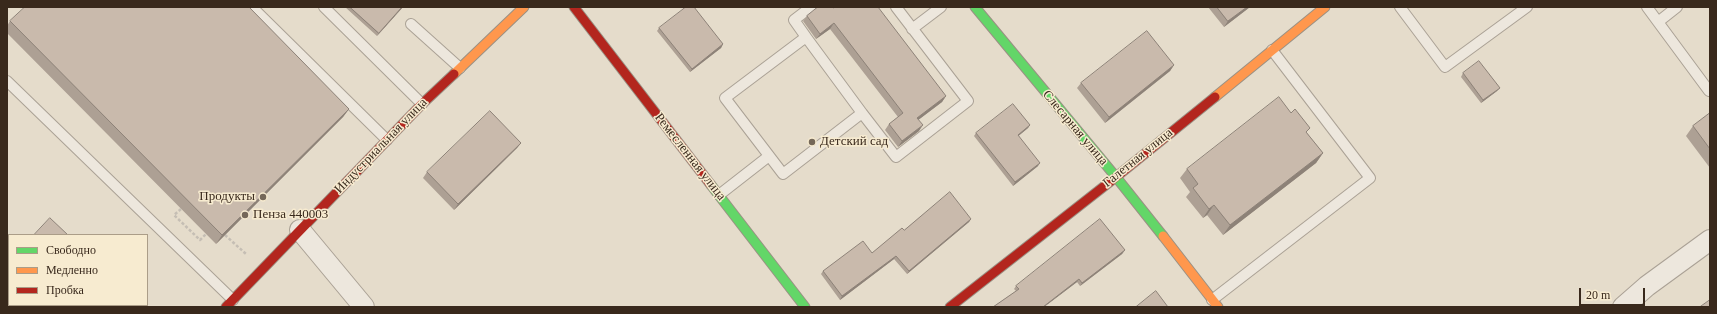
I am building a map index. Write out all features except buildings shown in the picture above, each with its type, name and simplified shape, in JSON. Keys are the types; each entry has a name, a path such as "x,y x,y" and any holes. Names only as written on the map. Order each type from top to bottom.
{"street":[{"name":"Индустриальная улица","path":"229,304 422,104 524,7"},
{"name":"Ремесленная улица","path":"574,7 805,307"},
{"name":"Слесарная улица","path":"975,7 1116,177 1215,303"},
{"name":"Галетная улица","path":"950,307 1116,177 1325,7"},
{"path":"300,230 364,307"},
{"path":"1623,307 1647,286 1710,240"}],"lane":[{"path":"252,7 387,140"},
{"path":"324,7 422,104"},
{"path":"811,7 794,20 896,157 968,102 896,7"},
{"path":"912,29 941,7"},
{"path":"1400,7 1445,67 1527,7"},
{"path":"1647,7 1709,91"},
{"path":"1658,22 1678,7"},
{"path":"411,24 460,68"},
{"path":"806,36 725,98 782,174 862,113"},
{"path":"1215,303 1370,178 1272,50"},
{"path":"7,81 229,304"},
{"path":"719,195 769,156"}],"path":[{"path":"181,209 174,215 200,240 206,234"},
{"path":"225,235 262,269"}],"traffic: fast":[{"path":"975,7 1163,236"},
{"path":"711,185 805,307"}],"traffic: slow":[{"path":"454,74 524,7"},
{"path":"1215,97 1325,7"},
{"path":"1163,236 1218,307"}],"traffic: jam":[{"path":"574,7 711,185"},
{"path":"226,307 422,104 454,74"},
{"path":"950,307 1116,177 1215,97"}],"place":[{"name":"Детский сад","path":"812,142"},
{"name":"Продукты","path":"263,197"},
{"name":"Пенза 440003","path":"245,215"}]}
